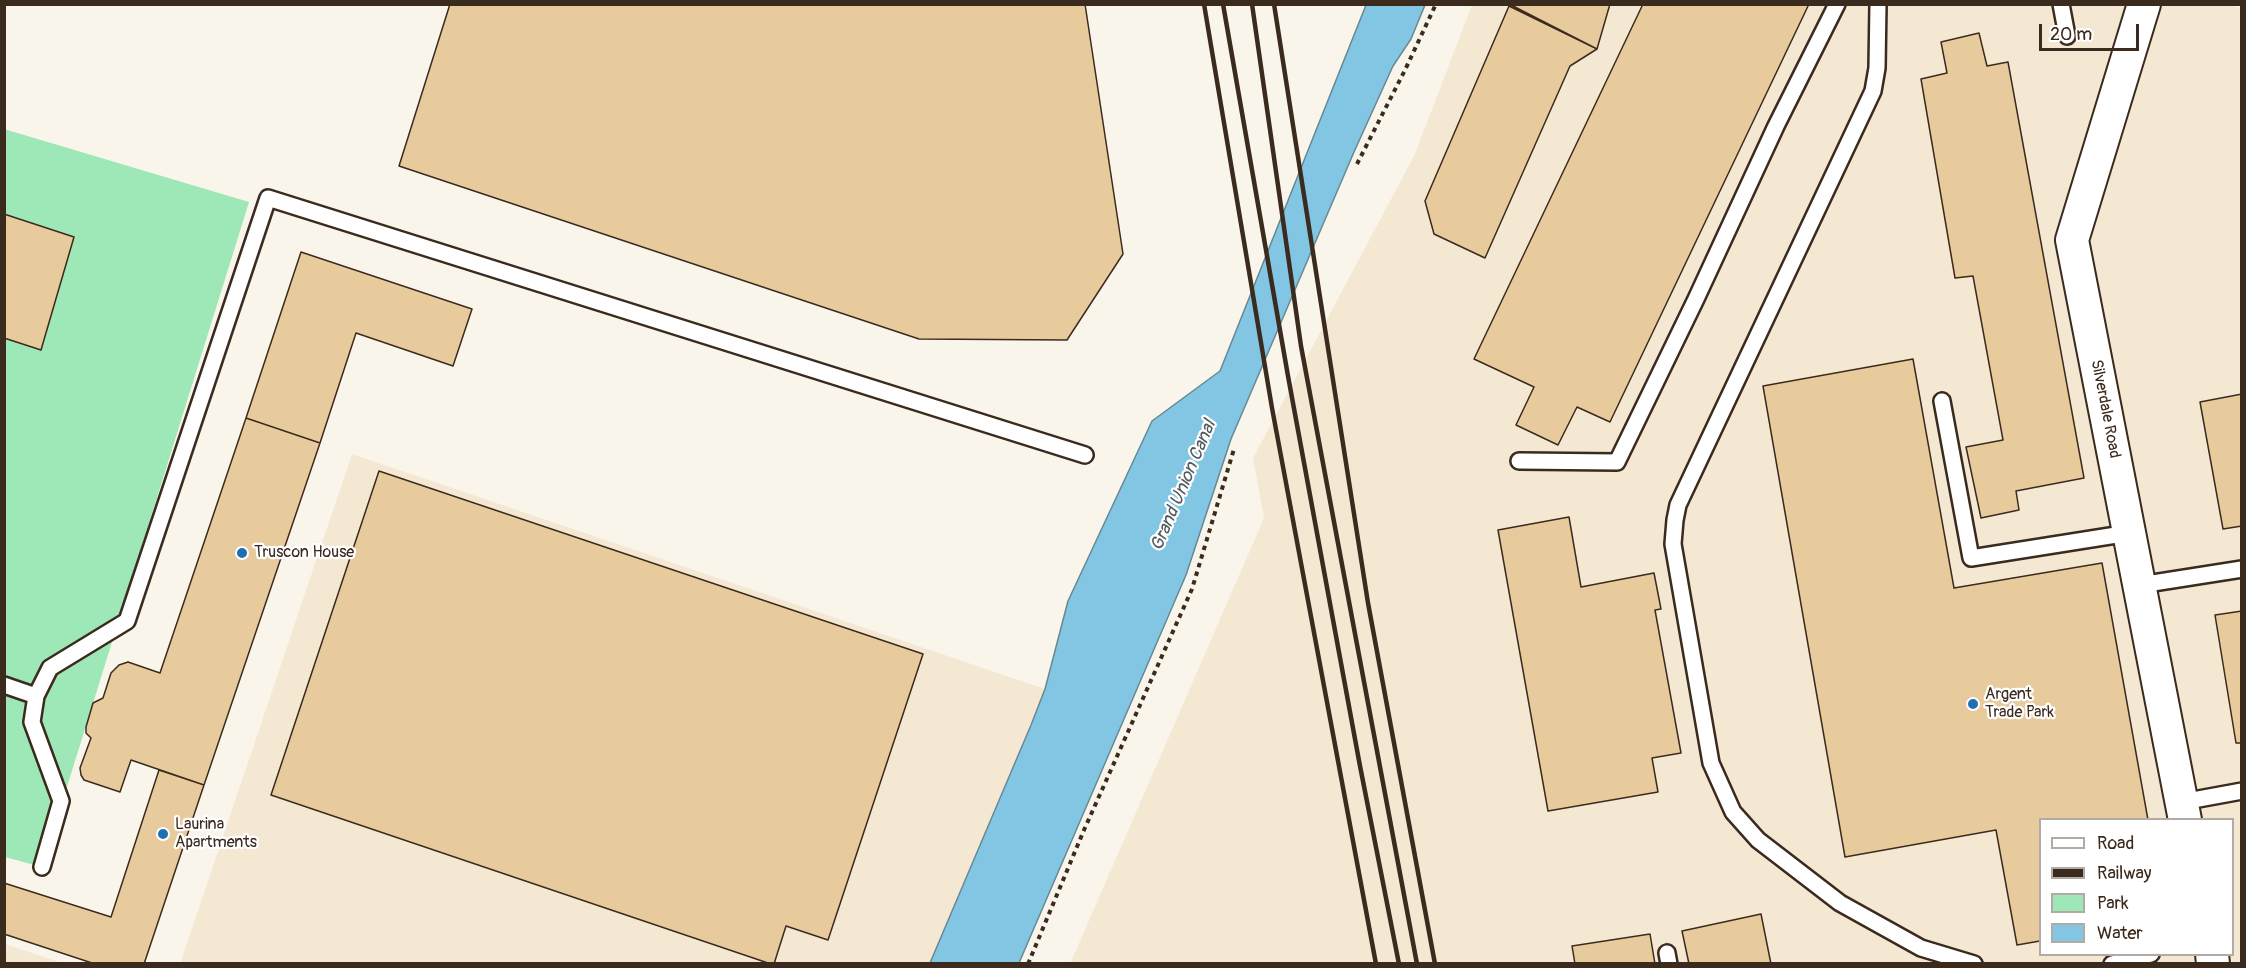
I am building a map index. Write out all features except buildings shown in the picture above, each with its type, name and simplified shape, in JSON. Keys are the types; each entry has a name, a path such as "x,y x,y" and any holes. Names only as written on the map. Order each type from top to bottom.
{"street":[{"name":"Silverdale Road","path":"2144,4 2072,240 2183,811"}],"lane":[{"path":"1519,461 1617,462 1776,126 1837,4"},
{"path":"1878,4 1877,68 1873,91 1678,505 1673,544 1711,763 1733,812 1758,840 1840,903 1921,948 1974,963"},
{"path":"2061,4 2067,36"},
{"path":"42,867 61,801 32,722 36,696 50,668 127,621 268,198 1085,454"},
{"path":"1942,401 1971,558 2129,533"},
{"path":"2139,585 2241,569"},
{"path":"4,685 36,696"},
{"path":"2183,811 2241,791"},
{"path":"2112,963 2142,956"}],"path":[{"path":"1357,164 1406,70 1436,4"},
{"path":"1028,963 1084,830 1192,589 1234,449"}],"shaded area":[{"path":"2227,4 2241,8 2241,963 1070,964 1264,518 1253,458 1414,156 1472,5"},
{"path":"352,454 1045,689 930,963 180,964"},
{"path":"5,944 62,963 5,963"}],"green space":[{"path":"4,129 249,202 42,867 5,857"}],"water":[{"name":"Grand Union Canal","path":"1366,5 1425,5 1411,39 1393,66 1354,152 1231,439 1186,575 1019,963 930,963 1045,689 1068,601 1152,421 1220,371"}],"railway":[{"path":"1204,4 1272,408 1376,964"},
{"path":"1223,4 1288,376 1399,964"},
{"path":"1252,4 1301,346 1417,964"},
{"path":"1274,4 1368,603 1435,964"}],"place":[{"name":"Truscon House","path":"242,553"},
{"name":"Argent Trade Park","path":"1973,704"},
{"name":"Laurina Apartments","path":"163,834"}]}
